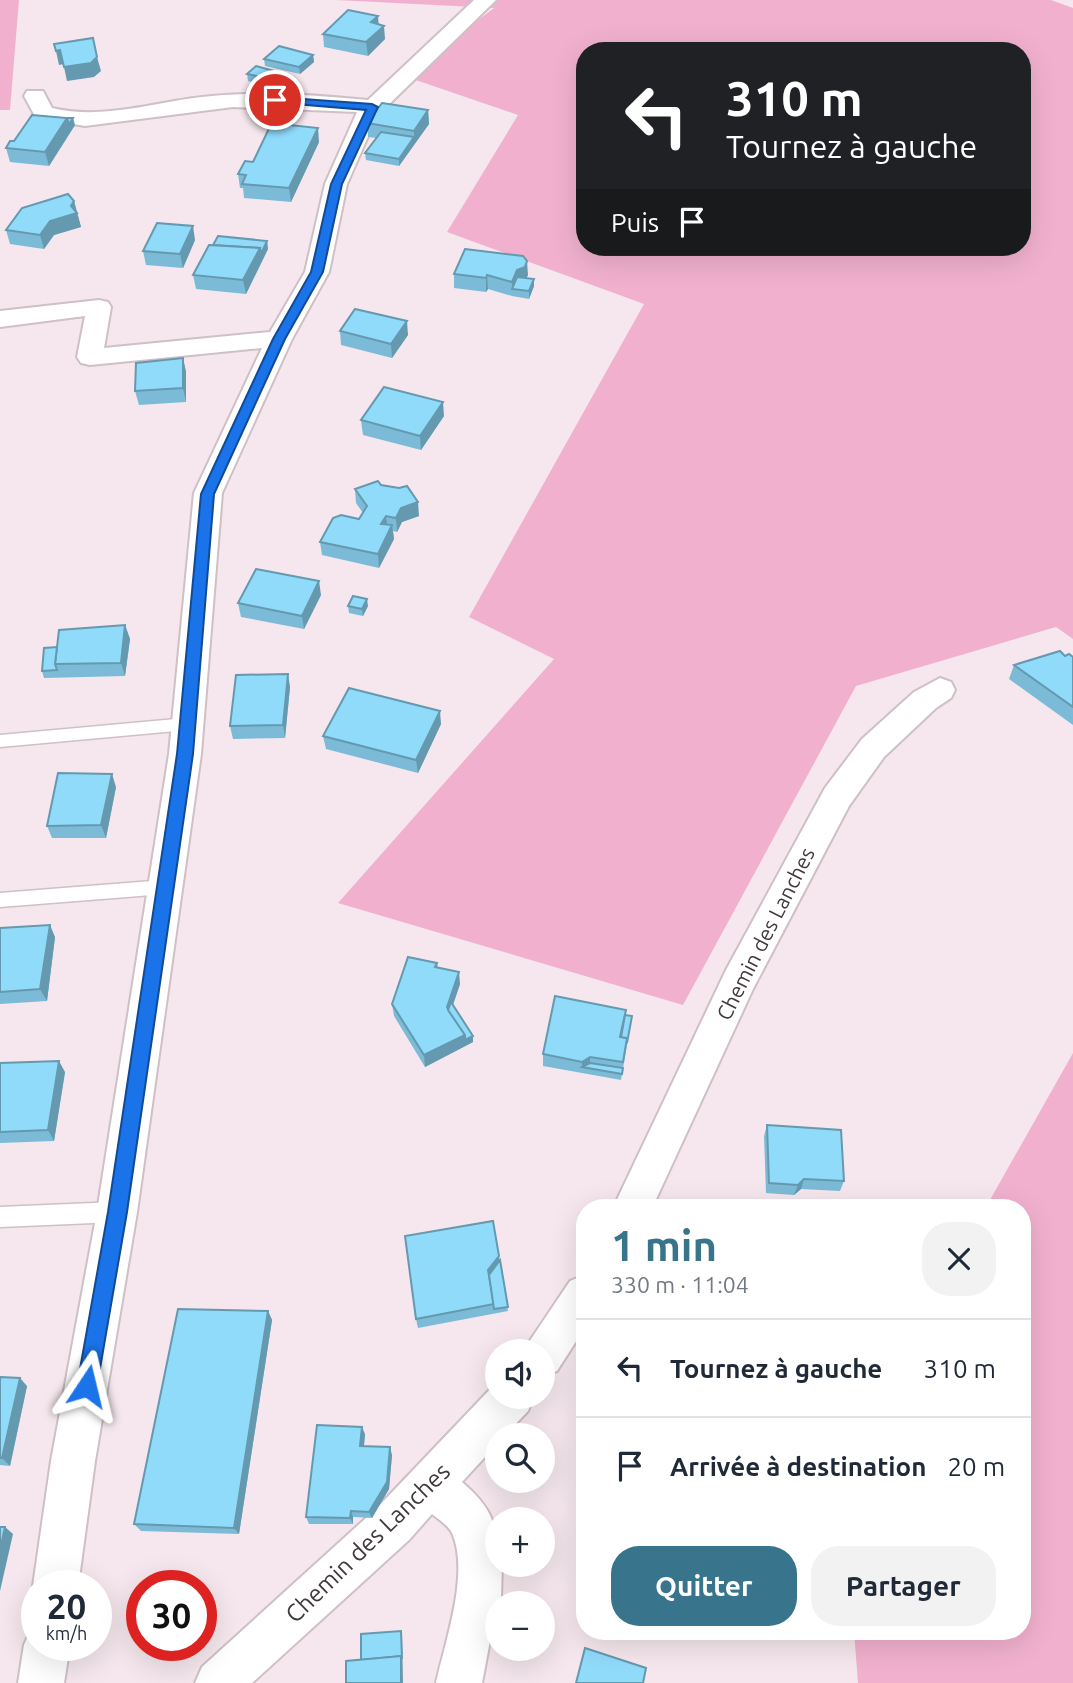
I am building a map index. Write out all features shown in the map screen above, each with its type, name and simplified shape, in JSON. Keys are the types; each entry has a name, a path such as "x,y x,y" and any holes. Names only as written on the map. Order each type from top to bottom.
{"street":[{"path":"57,1570 117,1212 165,887 187,724 208,494 279,339 317,272 336,184 372,107 486,0"},
{"path":"36,96 44,113 63,119 92,120 210,102 253,100 317,101 372,107"},
{"path":"0,318 99,307 90,357 279,339"},
{"name":"Chemin des Lanches","path":"636,1199 739,981 837,797 873,748 925,700 940,690"},
{"path":"554,1339 576,1307"},
{"name":"Chemin des Lanches","path":"218,1683 393,1524 501,1409"},
{"path":"431,1484 469,1517 480,1554 478,1597 459,1683"},
{"path":"41,1683 44,1661"}],"lane":[{"path":"0,741 187,724"},
{"path":"0,901 165,887"},
{"path":"0,1217 117,1212"}],"shaded area":[{"path":"0,0 19,0 10,110 0,110"},
{"path":"336,0 1051,0 1073,8 1073,639 1056,627 856,686 683,1005 338,903 554,659 469,617 644,304 447,232 518,115 404,76 494,8"},
{"path":"1073,1053 1073,1683 858,1683 855,1640 1031,1640 1031,1199 991,1199"}],"building":[{"path":"348,10 378,16 371,22 384,26 366,42 323,34"},
{"path":"93,38 97,57 91,63 64,67 60,50 56,51 54,44"},
{"path":"279,46 313,55 299,67 264,59"},
{"path":"256,66 274,71 266,78 247,74"},
{"path":"382,103 428,110 414,131 367,123"},
{"path":"32,115 67,118 45,152 6,148 10,141 14,141"},
{"path":"274,118 291,120 289,125 318,128 289,188 242,184 246,175 238,174 245,161 253,162"},
{"path":"381,132 414,137 399,159 365,153"},
{"path":"68,194 74,201 71,206 77,213 50,221 40,235 6,230 22,208"},
{"path":"157,223 193,226 180,254 143,251"},
{"path":"218,236 267,241 261,254 260,248 213,245"},
{"path":"209,245 260,248 243,280 193,275"},
{"path":"465,249 523,256 527,261 525,267 517,270 512,282 487,275 486,278 454,274"},
{"path":"517,277 534,279 529,291 512,289"},
{"path":"355,309 407,321 391,344 340,331"},
{"path":"183,358 183,388 135,391 136,363"},
{"path":"384,387 443,402 420,436 361,420"},
{"path":"378,481 381,485 399,488 407,486 418,502 401,508 396,518 386,516 381,524 392,525 378,554 320,542 333,518 341,515 359,519 367,506 355,489"},
{"path":"256,569 319,581 302,616 238,603"},
{"path":"353,596 367,599 362,609 348,606"},
{"path":"125,625 121,663 55,664 59,630"},
{"path":"57,647 57,670 42,671 44,648"},
{"path":"1060,651 1065,656 1069,654 1073,657 1073,707 1014,665"},
{"path":"288,674 283,725 230,726 236,675"},
{"path":"349,688 440,711 416,760 323,736"},
{"path":"58,773 112,774 101,825 47,826"},
{"path":"50,925 40,989 0,992 0,928"},
{"path":"408,957 437,963 435,967 459,972 447,1007 465,1035 424,1055 392,1004"},
{"path":"555,996 626,1010 620,1037 627,1038 623,1062 590,1057 582,1062 543,1054"},
{"path":"451,1002 473,1036 465,1040 465,1035 448,1010"},
{"path":"625,1015 632,1016 627,1043 627,1038 621,1037"},
{"path":"59,1061 48,1130 0,1132 0,1063"},
{"path":"590,1063 623,1068 622,1074 582,1067"},
{"path":"767,1125 841,1130 844,1181 804,1179 798,1185 769,1183"},
{"path":"493,1221 499,1256 488,1270 494,1304 416,1319 405,1236"},
{"path":"500,1260 508,1307 494,1309 489,1275"},
{"path":"178,1309 268,1311 234,1528 134,1524"},
{"path":"0,1377 20,1378 2,1458 0,1458"},
{"path":"317,1425 362,1427 360,1446 390,1447 387,1482 369,1512 351,1511 350,1518 306,1517"},
{"path":"0,1527 5,1527 0,1550"},
{"path":"401,1631 402,1659 401,1656 361,1660 361,1634"},
{"path":"585,1648 646,1668 643,1683 576,1683"},
{"path":"401,1656 401,1683 346,1683 346,1661"}],"route":[{"path":"87,1386 117,1212 185,754 208,494 279,339 317,272 336,184 372,107 275,100"}]}
